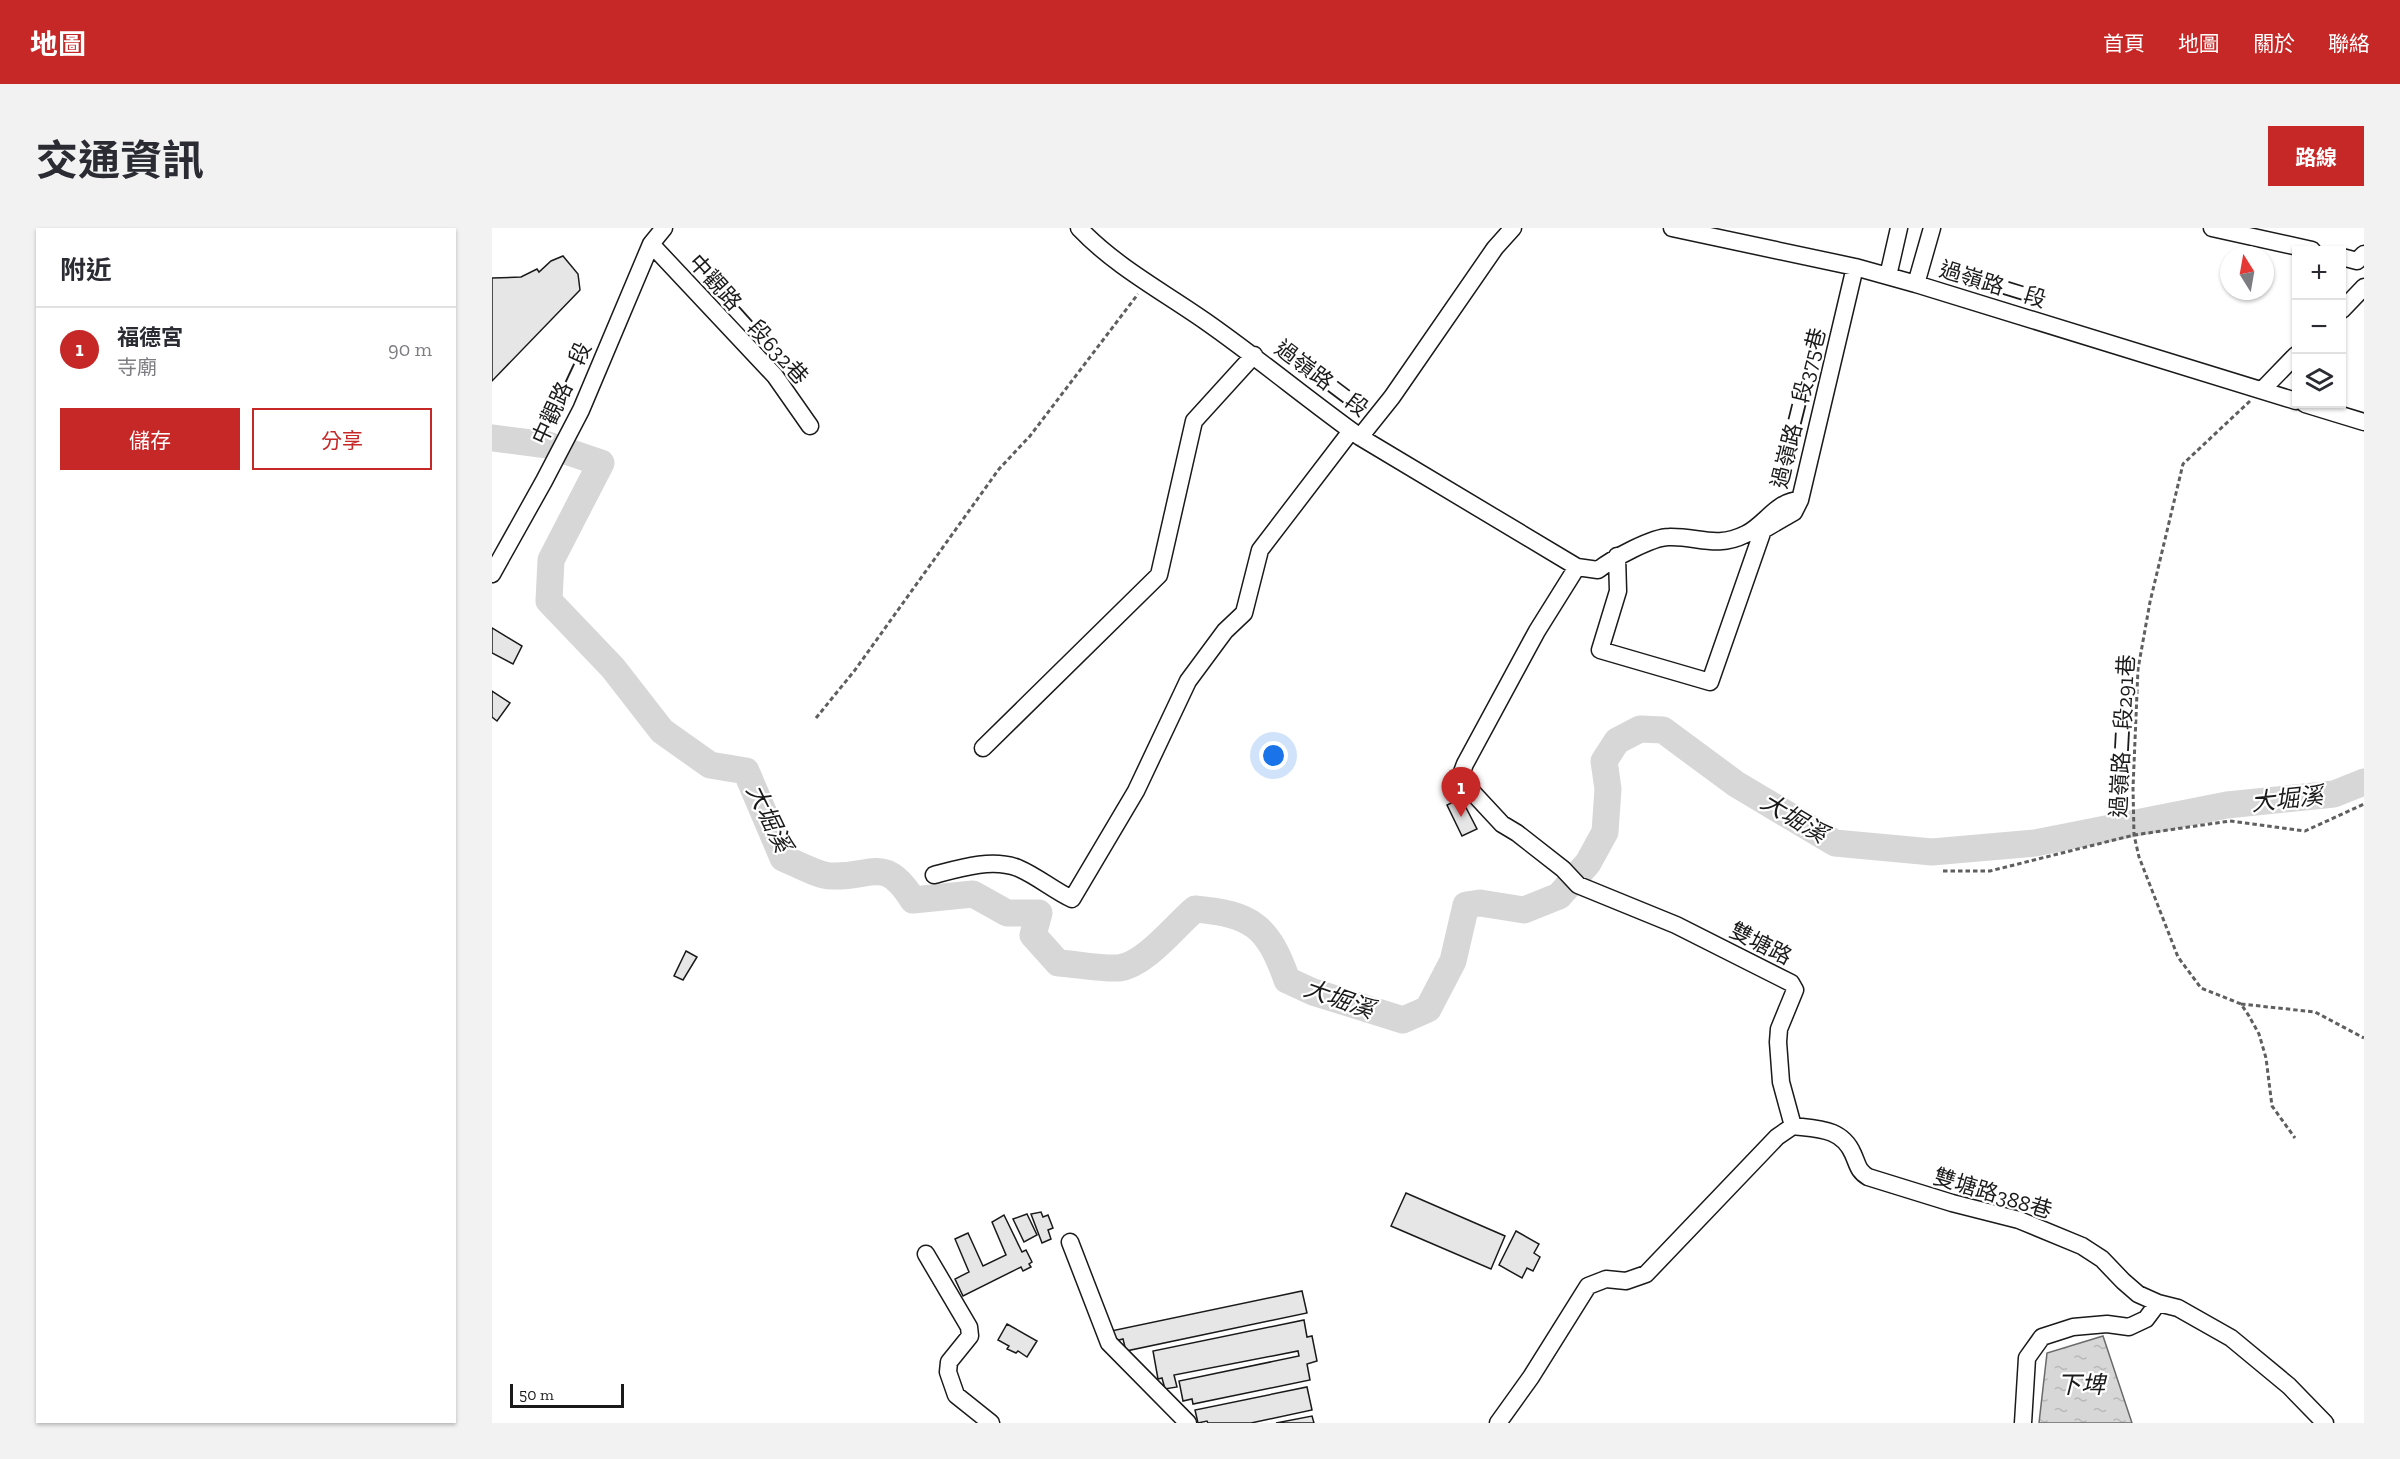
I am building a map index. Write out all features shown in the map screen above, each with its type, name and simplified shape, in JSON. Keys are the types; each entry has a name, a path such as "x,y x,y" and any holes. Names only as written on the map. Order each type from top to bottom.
{"street":[{"name":"中觀路一段","path":"492,574 581,410 651,244 664,228"},
{"name":"過嶺路二段","path":"1079,228 1093,243 1147,283 1254,355 1355,434 1392,397 1495,248 1512,228"},
{"name":"過嶺路二段","path":"1672,228 1888,276 2292,400"},
{"path":"1888,276 1899,228"},
{"path":"1916,284 1932,228"},
{"path":"2212,228 2294,246"},
{"name":"中觀路一段632巷","path":"651,244 775,376 810,426"},
{"path":"2346,258 2357,261 2364,254"},
{"name":"過嶺路二段375巷","path":"1617,556 1618,591 1600,650 1710,682 1762,530 1794,512 1800,500 1855,267"},
{"path":"2346,306 2364,287"},
{"path":"983,748 1159,576 1194,421 1254,355"},
{"path":"2262,390 2292,359"},
{"path":"2318,408 2364,422"},
{"path":"934,874 959,868 994,864 1008,865 1072,899 1136,791 1188,681 1225,631 1244,613 1260,550 1355,434 1577,567 1598,570 1617,556 1667,536 1715,543 1746,534 1788,501 1800,500"},
{"name":"雙塘路","path":"1577,567 1537,631 1462,772 1462,781 1488,812 1563,869 1578,885 1676,925 1791,984 1795,990 1779,1029 1778,1061 1793,1126"},
{"path":"1498,1423 1531,1377 1588,1286 1606,1279 1626,1281 1646,1275 1777,1137 1793,1126"},
{"name":"雙塘路388巷","path":"1793,1126 1839,1134 1849,1144 1859,1171 1868,1177 1952,1203 2019,1220 2082,1246 2102,1259 2122,1281 2139,1293 2178,1308 2231,1338 2289,1386 2325,1423"},
{"path":"1070,1242 1109,1343 1188,1423"},
{"path":"926,1254 969,1327 969,1336 949,1362 948,1372 956,1395 991,1423"},
{"path":"2023,1423 2027,1358 2042,1337 2073,1327 2107,1324 2129,1326 2146,1319 2158,1302"}],"path":[{"path":"816,718 855,670 999,469 1030,436 1147,283"},
{"name":"過嶺路二段291巷","path":"2262,390 2183,464 2150,602 2138,669 2133,788 2134,834 2139,857 2178,957 2201,988 2241,1004 2315,1012 2364,1038"},
{"path":"1943,871 1990,871 2134,834 2230,821 2304,831 2364,804"},
{"path":"2241,1004 2259,1034 2266,1058 2272,1106 2295,1138"}],"water":[{"name":"下埤","path":"2103,1336 2132,1423 2039,1423 2047,1353"}],"building":[{"path":"563,256 578,274 580,290 492,381 492,278 521,277 537,269 539,272 551,261"},
{"path":"492,628 522,646 513,664 492,653"},
{"path":"492,691 510,703 497,721 492,717"},
{"path":"1461,798 1477,829 1462,836 1447,805"},
{"path":"686,951 697,957 683,980 674,976"},
{"path":"1406,1193 1505,1236 1491,1269 1391,1226"},
{"path":"1041,1212 1043,1217 1048,1215 1053,1228 1048,1230 1051,1239 1042,1243 1031,1214"},
{"path":"1027,1214 1037,1235 1024,1242 1013,1219"},
{"path":"1004,1215 1022,1252 1026,1250 1032,1262 1029,1264 1031,1267 1023,1271 1021,1267 963,1296 955,1279 969,1272 955,1239 968,1233 983,1266 1006,1255 992,1222"},
{"path":"1516,1231 1539,1244 1534,1253 1540,1257 1533,1271 1527,1268 1522,1278 1499,1265"},
{"path":"1302,1291 1307,1313 1126,1351 1123,1339 1115,1341 1111,1331"},
{"path":"1304,1320 1307,1337 1312,1336 1317,1361 1307,1364 1310,1380 1193,1404 1192,1399 1183,1401 1179,1381 1299,1356 1298,1351 1174,1375 1177,1387 1165,1389 1162,1378 1158,1379 1153,1351"},
{"path":"1007,1324 1037,1341 1027,1357 1018,1351 1016,1353 1007,1349 1009,1346 998,1340"},
{"path":"1307,1387 1312,1410 1251,1423 1208,1423 1207,1421 1198,1423 1195,1410"},
{"path":"1312,1416 1314,1423 1276,1423"}],"waterway":[{"name":"大堀溪","path":"492,438 548,445 601,463 551,560 549,601 613,668 662,731 710,765 746,771 783,858 814,872 831,876 885,873 894,877 913,900 973,894 1007,913 1039,913 1033,935 1058,963 1111,968 1129,965 1159,944 1195,909 1215,911 1244,919 1265,935 1273,947 1287,980 1313,992 1403,1020 1428,1009 1453,961 1466,905 1480,903 1524,910 1559,896 1588,863 1605,832 1608,789 1604,761 1617,741 1640,729 1663,730 1736,784 1835,843 1932,852 2035,843 2227,805 2334,794 2364,782"}],"place":[{"name":"福德宮","path":"1461,817"}]}
